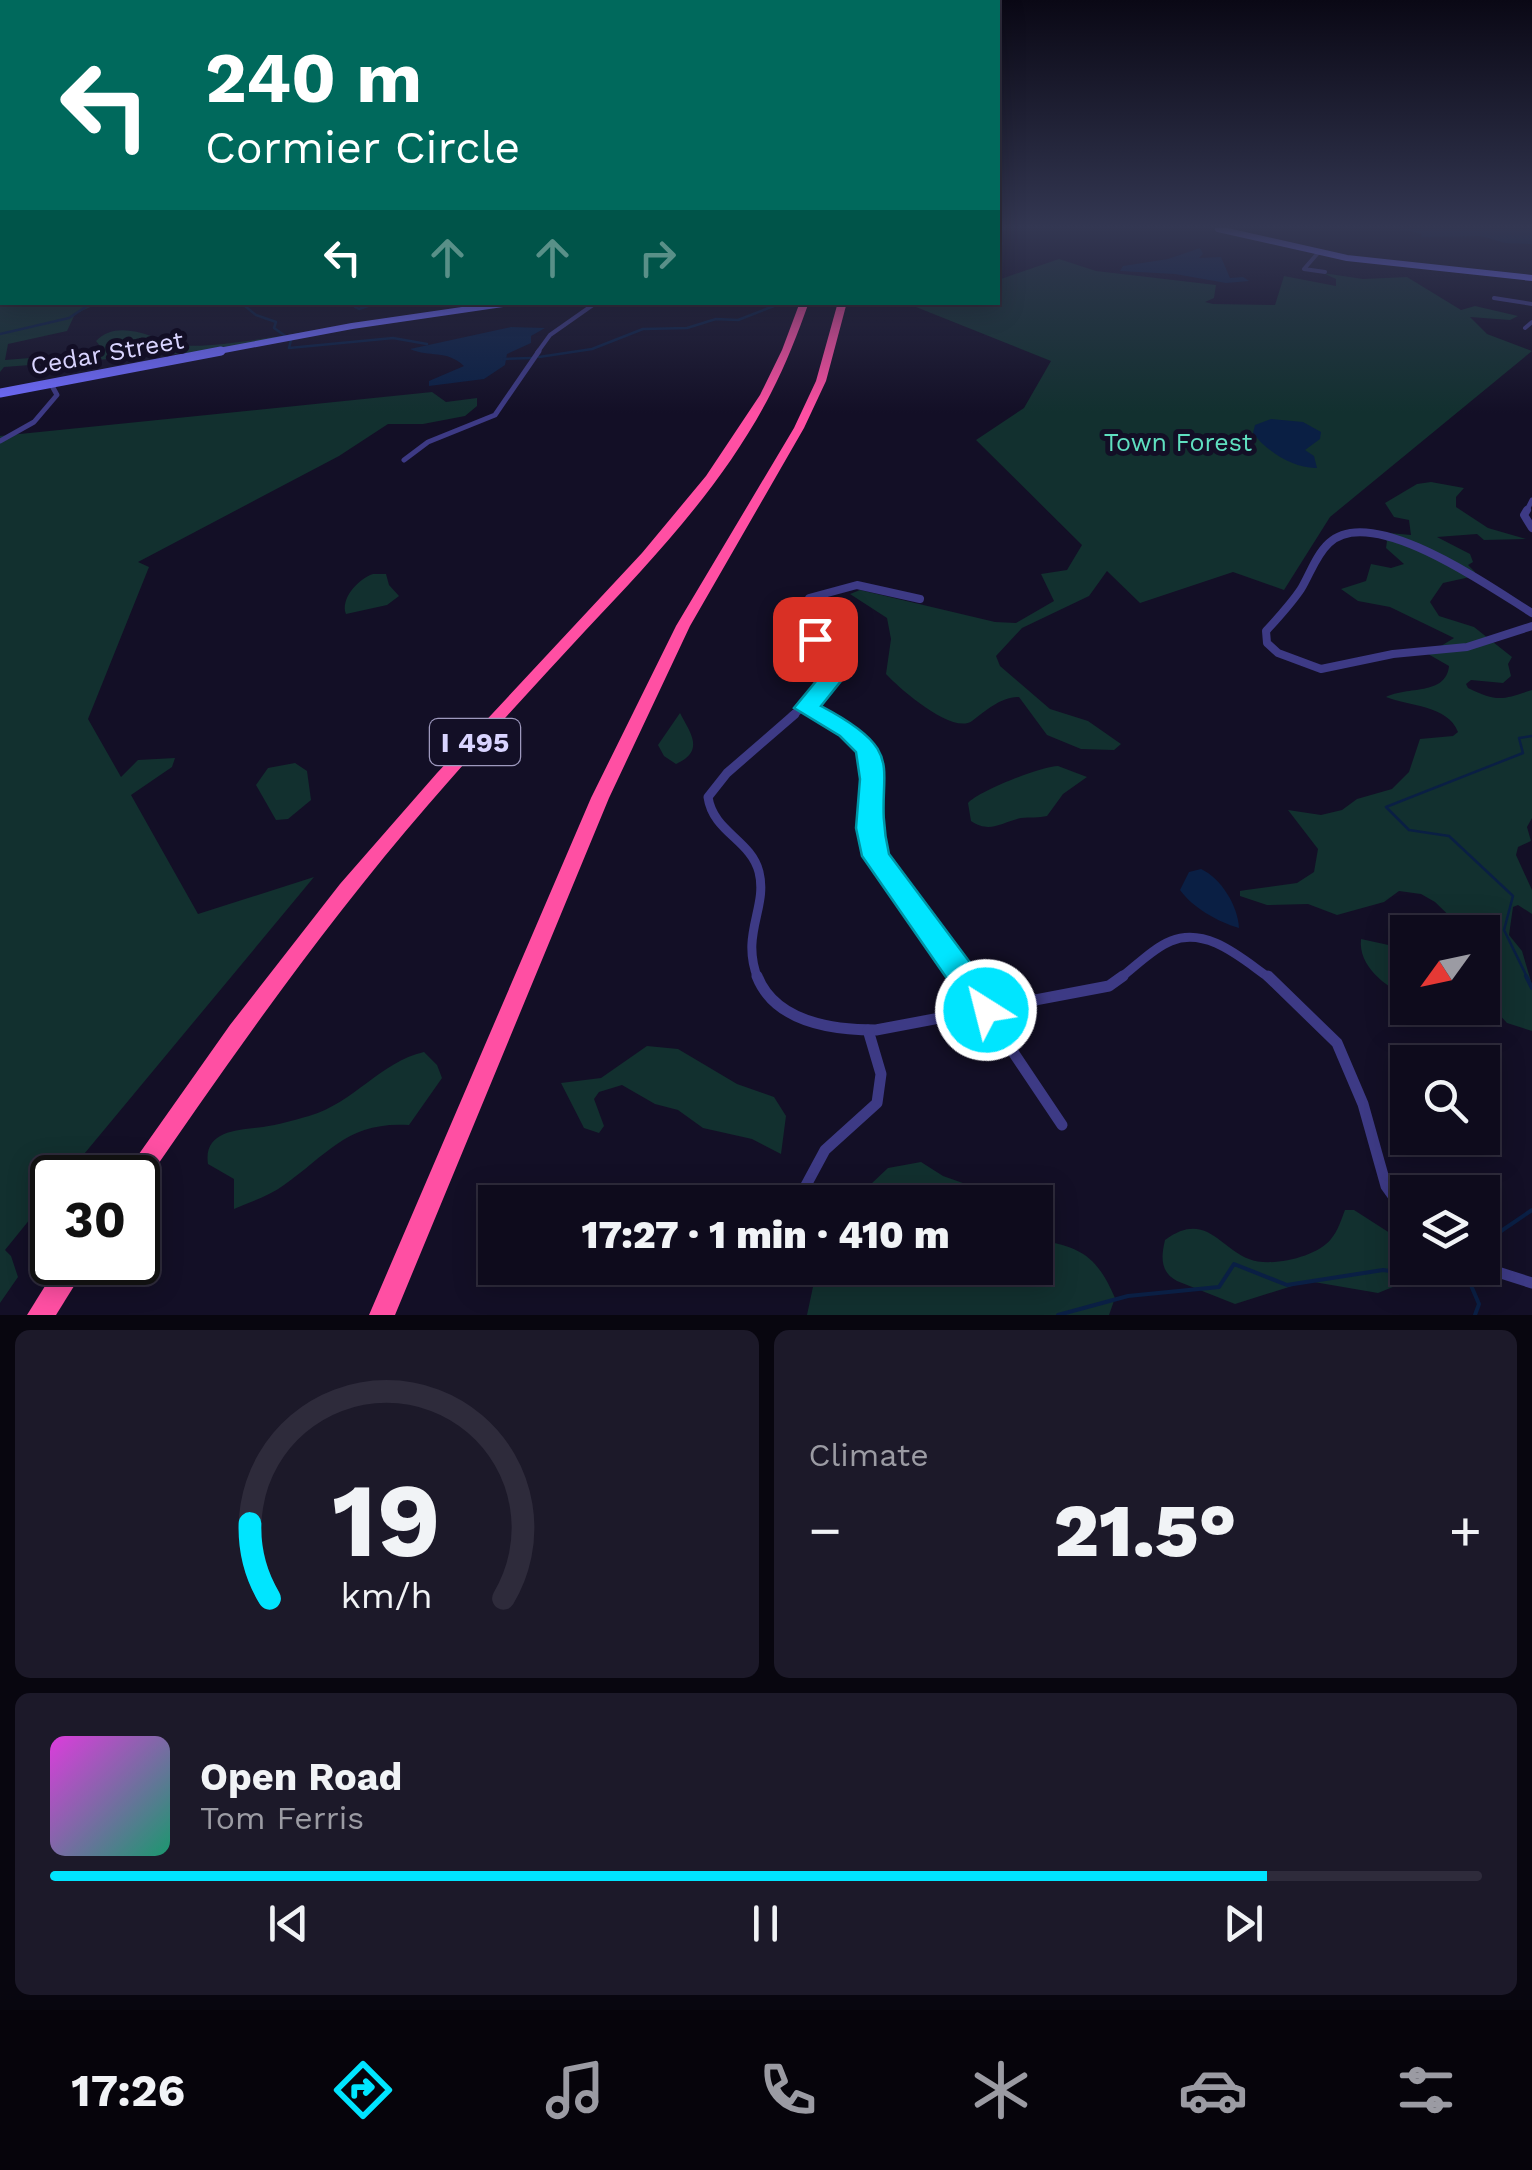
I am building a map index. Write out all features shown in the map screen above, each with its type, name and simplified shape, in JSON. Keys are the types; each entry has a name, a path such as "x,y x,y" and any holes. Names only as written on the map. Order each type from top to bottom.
{"highway":[{"path":"796,305 797,327"},
{"name":"I 495","path":"151,1155 246,1022 421,802 706,486 761,404 803,305"},
{"path":"382,1315 600,798 682,626 799,428 822,381 840,305"},
{"path":"40,1315 60,1285"}],"main road":[{"name":"Cedar Street","path":"0,393 289,338 497,305"}],"street":[{"path":"1494,298 1532,304"},
{"path":"404,460 428,442 496,414 553,332 594,305"},
{"path":"1525,328 1532,322"},
{"path":"0,441 34,422 57,394 51,384"},
{"path":"1532,500 1524,515 1532,528"},
{"path":"1532,613 1410,544 1385,534 1358,533 1338,536 1328,544 1299,592 1266,632 1267,643 1278,654 1321,669 1394,654 1468,647 1532,626"},
{"path":"920,599 857,585 809,598 804,614 824,655 829,681 806,708 711,790 707,803 716,822 748,851 760,872 750,949 752,968 763,988 788,1012 819,1027 847,1032 868,1030 1109,986 1171,941 1197,937 1220,944 1282,986 1337,1043 1363,1104 1390,1192"},
{"path":"806,708 849,731 868,749 873,779 870,828 876,856 1062,1124"},
{"path":"805,1185 824,1150 878,1103 881,1074 868,1030"},
{"path":"1500,1273 1532,1283"}],"green space":[{"name":"Town Forest","path":"1000,290 1215,290 1214,298 1205,302 1275,305 1280,290 1429,290 1461,310 1475,306 1518,316 1510,320 1470,317 1487,334 1532,351 1330,517 1284,590 1233,572 1140,603 1107,571 1089,596 1022,628 996,656 1000,666 1050,709 1088,721 1121,744 1114,750 1081,749 1047,735 1019,697 1000,702 963,724 939,716 886,674 891,639 887,618 850,594 860,590 995,622 1016,623 1054,601 1041,574 1067,570 1082,545 976,440 1024,408 1051,361 911,305 1000,305"},
{"path":"0,305 95,305 75,314 67,331 8,344 5,360 105,352 96,341 114,331 135,332 188,346 309,332 226,350 4,367 0,372"},
{"path":"432,392 446,402 477,398 477,406 465,416 423,424 388,424 339,456 138,562 149,567 88,719 121,777 138,760 175,758 172,767 131,795 198,914 314,877 83,1155 30,1155 30,1219 5,1250 18,1277 0,1303 0,436"},
{"path":"1431,482 1464,488 1456,497 1456,507 1488,528 1526,539 1484,540 1477,534 1437,537 1470,554 1473,562 1468,565 1475,572 1470,577 1443,583 1430,602 1439,616 1474,627 1512,657 1508,664 1511,676 1503,683 1471,680 1466,684 1468,688 1501,698 1532,690 1532,818 1527,827 1531,841 1518,847 1516,855 1532,890 1532,914 1518,905 1513,907 1509,935 1522,951 1532,985 1532,1031 1507,1023 1500,1015 1500,915 1448,915 1421,894 1399,891 1384,902 1337,915 1308,904 1267,905 1240,896 1240,891 1297,883 1314,872 1318,849 1288,810 1321,815 1392,789 1409,772 1420,739 1453,736 1458,732 1437,711 1386,697 1441,682 1449,666 1428,654 1454,638 1390,607 1358,601 1341,589 1366,581 1371,564 1391,568 1404,564 1386,548 1387,541 1378,532 1411,535 1409,520 1394,517 1385,503 1417,484"},
{"path":"373,574 386,574 389,585 399,596 387,605 346,614 352,590"},
{"path":"680,713 693,748 676,764 664,756 658,745"},
{"path":"295,763 307,771 311,800 288,819 276,820 256,785 268,768"},
{"path":"1058,766 1087,777 1063,794 1047,816 990,827 971,821 968,803 974,798 1011,780"},
{"path":"1361,939 1390,945 1390,987 1368,966"},
{"path":"647,1046 678,1049 737,1084 774,1097 786,1116 781,1154 752,1139 703,1128 678,1110 655,1104 622,1085 599,1092 594,1099 604,1126 599,1133 584,1128 561,1083 601,1078"},
{"path":"424,1052 437,1065 442,1078 409,1125 388,1125 354,1134 278,1189 234,1209 234,1179 208,1164 211,1144 217,1138 325,1110 394,1064"},
{"path":"921,1162 943,1176 968,1185 870,1185 888,1168"},
{"path":"1345,1210 1354,1210 1390,1233 1390,1285 1398,1285 1378,1293 1308,1281 1235,1304 1177,1281 1165,1269 1165,1240 1191,1229 1211,1234 1249,1259 1269,1262 1315,1251 1337,1229"},
{"path":"1053,1243 1093,1262 1115,1298 1109,1315 807,1315 813,1285 1053,1285"}],"water":[{"path":"511,327 545,328 531,336 531,343 507,354 505,365 484,379 429,386 429,381 464,366 451,357 410,349"},
{"path":"1271,419 1303,422 1321,432 1320,439 1305,450 1314,456 1317,468 1290,462 1259,440 1253,433 1255,425"},
{"path":"1201,869 1227,894 1239,928 1206,914 1180,890 1189,872"}],"waterway":[{"path":"0,334 69,318 88,305"},
{"path":"244,305 256,315 276,322 274,328 291,340 289,348 393,338 427,344"},
{"path":"356,305 359,309 371,305"},
{"path":"539,357 592,349 643,329 687,328 716,319 738,320 776,305"},
{"path":"504,359 531,358"},
{"path":"1528,979 1504,930 1513,896 1449,836 1409,830 1386,807 1523,753 1519,738 1532,736"},
{"path":"1526,976 1532,988"},
{"path":"1500,1232 1532,1210"},
{"path":"1058,1315 1128,1296 1219,1287 1234,1264 1287,1285 1390,1271"},
{"path":"1471,1285 1479,1304 1475,1315"}],"route":[{"path":"815,639 824,655 829,681 806,708 849,731 868,749 873,779 868,807 876,856 986,1010"}]}
